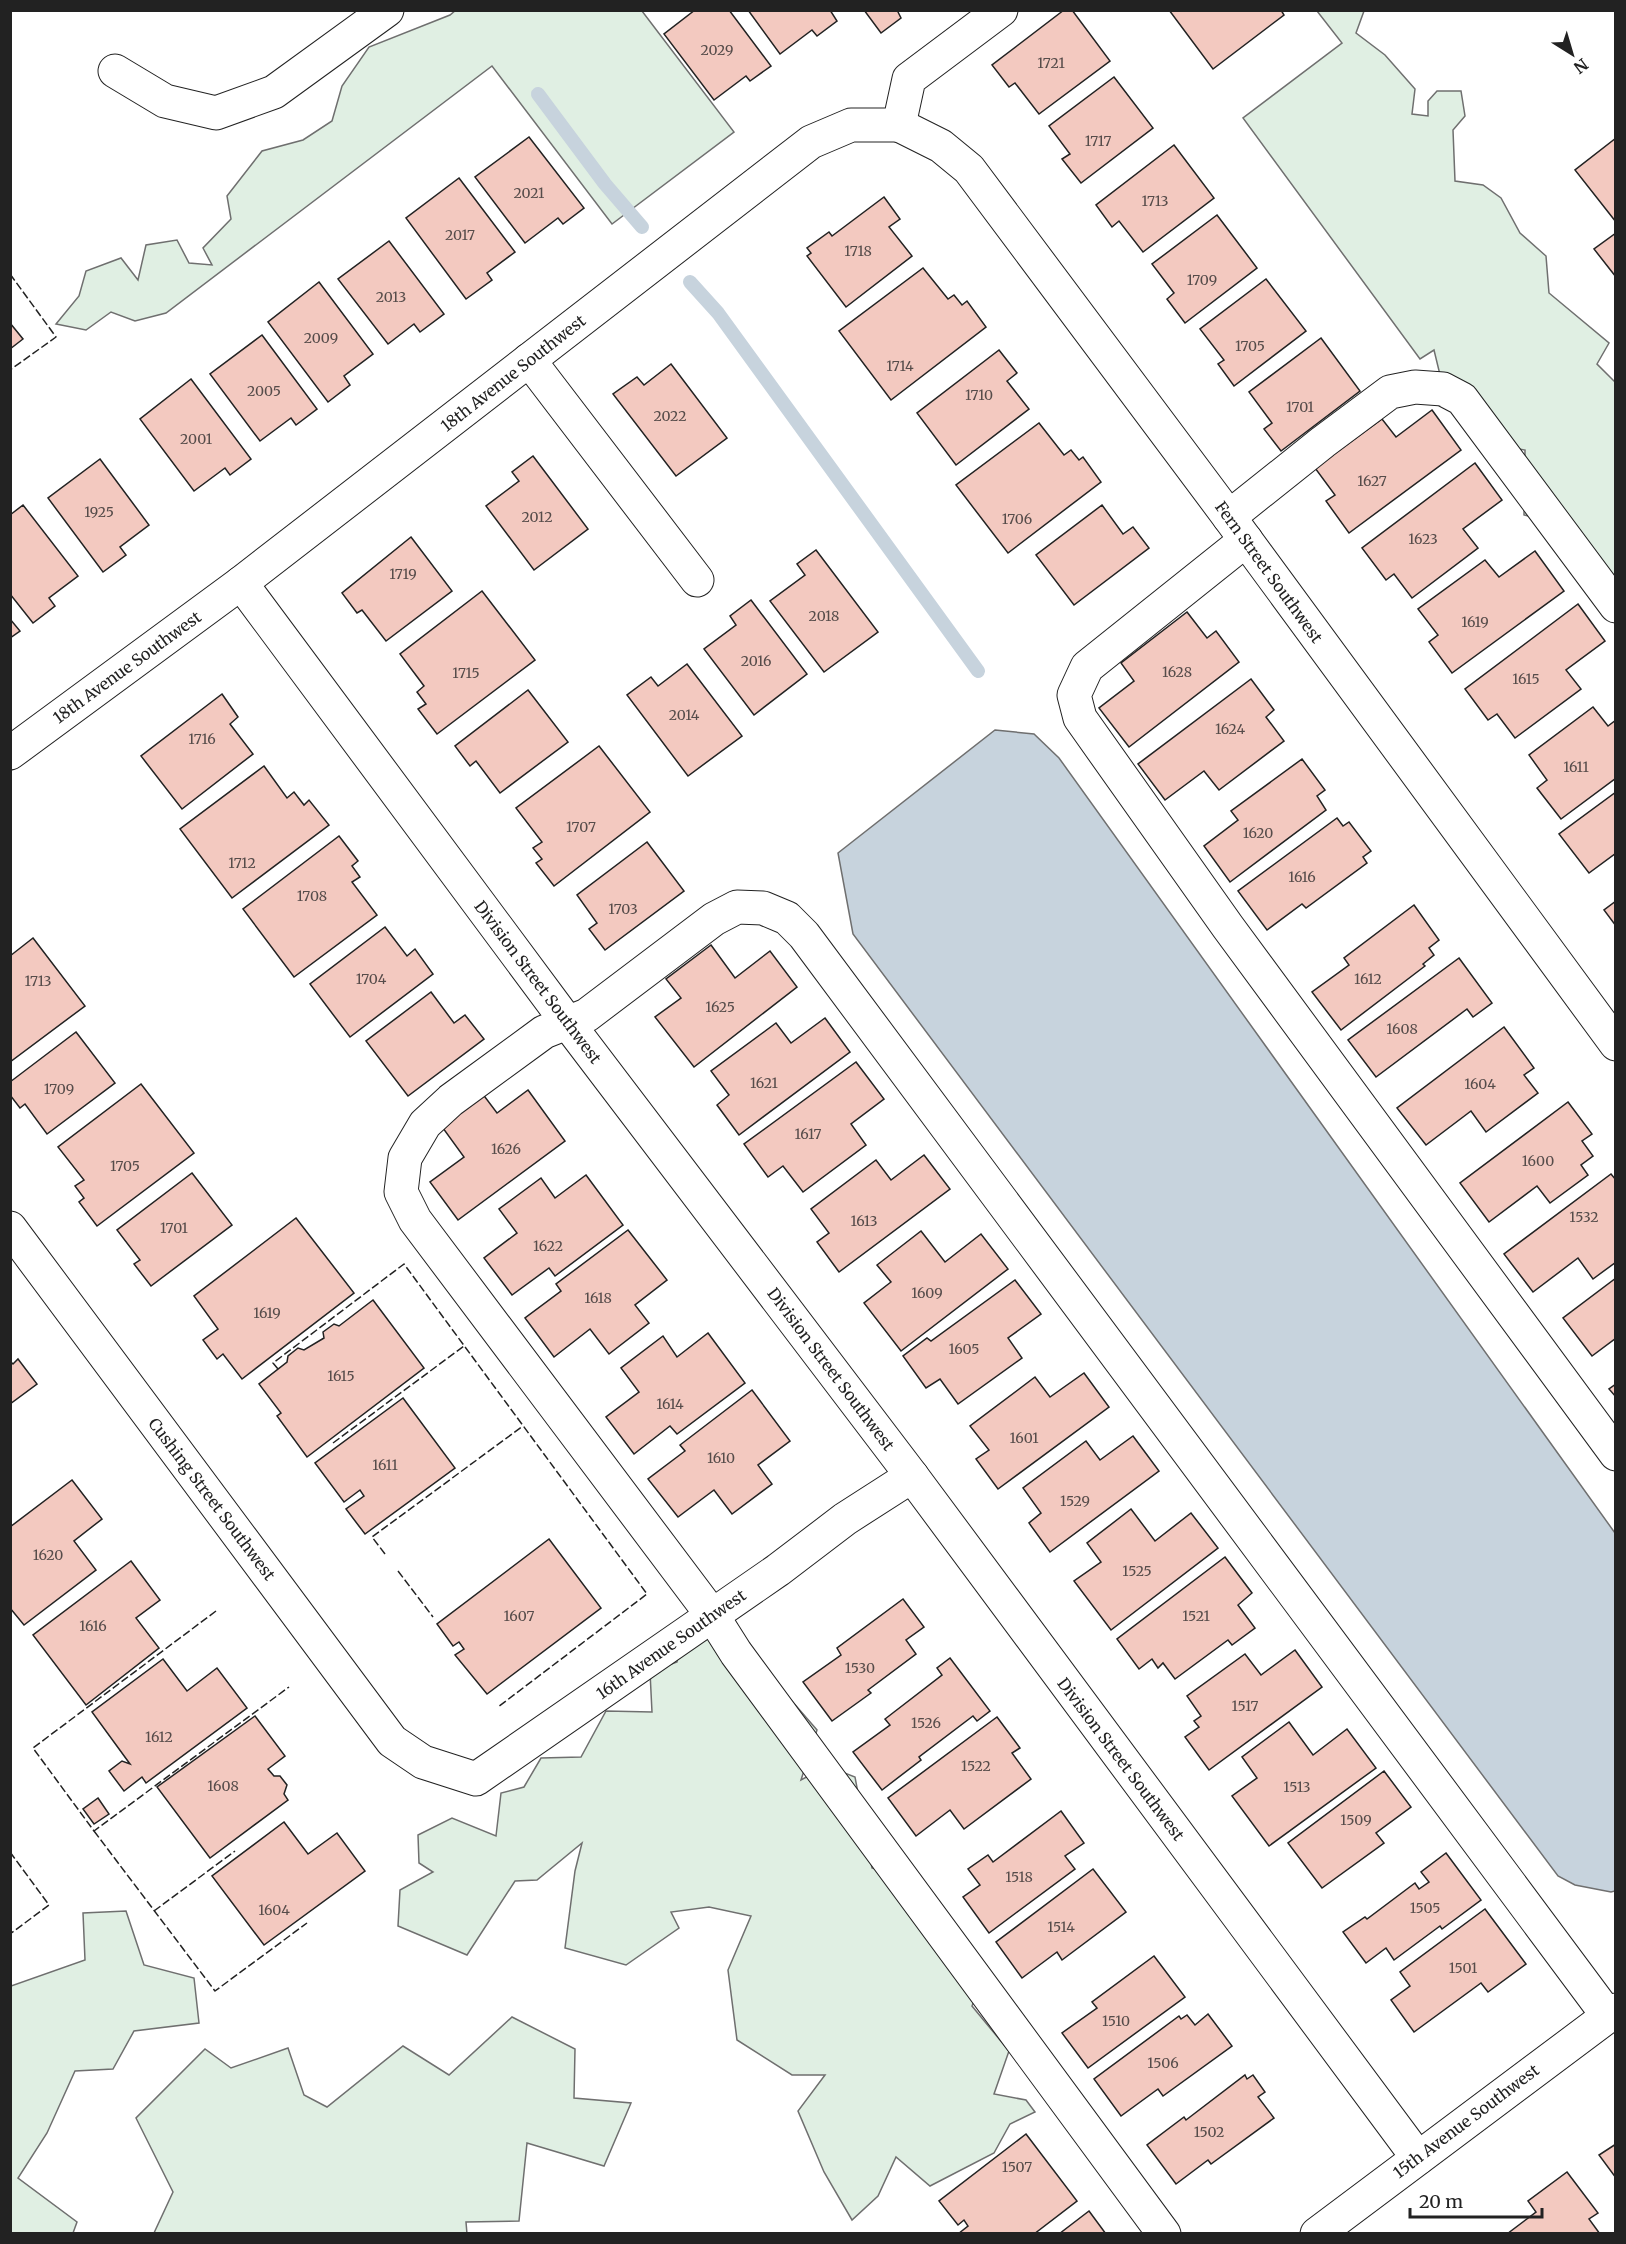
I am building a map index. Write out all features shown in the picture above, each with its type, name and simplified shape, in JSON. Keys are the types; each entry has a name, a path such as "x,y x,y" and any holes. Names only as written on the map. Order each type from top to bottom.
{"street":[{"path":"115,71 165,100 216,112 274,92 387,10"},
{"path":"899,125 909,79 1001,10"},
{"name":"18th Avenue Southwest","path":"10,753 241,583 811,142 851,125 899,125"},
{"name":"Fern Street Southwest","path":"899,125 940,146 969,169 1237,528 1616,1044"},
{"path":"529,360 697,580"},
{"path":"1616,606 1462,399 1443,389 1415,387 1390,392 1323,442 1237,528 1087,667 1074,695 1080,718 1227,927 1616,1454"},
{"name":"Division Street Southwest","path":"241,583 567,1022 912,1476 1418,2158"},
{"path":"1164,2234 736,1653 712,1616 415,1220 401,1192 405,1158 425,1124 451,1100 544,1032 587,1015 714,919 737,908 762,908 787,918 804,935 1612,2013"},
{"name":"Cushing Street Southwest","path":"10,1228 392,1741 423,1762"},
{"name":"16th Avenue Southwest","path":"423,1762 476,1779 778,1570 845,1519 912,1476"},
{"name":"15th Avenue Southwest","path":"1317,2234 1612,2013"}],"green space":[{"path":"456,10 642,11 734,132 612,224 492,66 166,313 135,321 111,312 86,330 56,324 79,296 86,271 121,258 138,280 146,245 177,240 189,263 212,265 203,248 231,219 227,196 262,151 303,140 332,121 342,86 369,47 450,15"},
{"path":"1317,11 1364,11 1356,33 1385,55 1415,89 1412,114 1428,116 1428,101 1437,91 1461,91 1465,116 1453,130 1455,181 1483,185 1501,198 1520,233 1546,256 1549,293 1609,343 1597,364 1615,382 1615,580 1559,523 1524,515 1525,450 1487,443 1441,379 1434,350 1420,359 1243,118 1342,43"},
{"path":"682,1622 726,1625 817,1730 801,1780 827,1766 855,1777 872,1868 891,1874 987,1966 972,2006 1009,2051 994,2094 1026,2100 1035,2112 1010,2124 994,2153 930,2186 896,2157 878,2196 852,2220 824,2172 798,2111 825,2075 792,2075 737,2040 728,1970 751,1916 709,1907 671,1912 679,1928 626,1965 565,1948 575,1871 582,1843 537,1880 515,1881 467,1955 398,1926 400,1890 433,1872 419,1863 418,1835 452,1818 496,1836 501,1793 524,1787 541,1758 581,1757 606,1711 652,1712 650,1672 677,1662"},
{"path":"126,1911 144,1965 194,1978 199,2023 134,2031 113,2069 75,2071 47,2133 18,2178 77,2222 73,2233 11,2233 11,1986 85,1960 83,1913"},
{"path":"512,2017 575,2049 574,2098 631,2103 604,2166 527,2143 519,2221 466,2222 467,2234 154,2233 173,2192 136,2118 205,2049 231,2068 288,2048 304,2095 327,2107 403,2046 449,2075"}],"shaded area":[{"path":"995,730 1034,734 1059,758 1615,1533 1615,1891 1575,1885 1558,1876 853,934 838,853"}],"building":[{"path":"695,10 729,10 771,66 750,81 746,76 714,100 664,34"},
{"path":"748,10 830,10 837,21 817,36 812,30 780,54"},
{"path":"864,10 897,10 901,18 881,33"},
{"path":"1064,10 1072,10 1110,61 1039,114 1015,83 1009,87 992,65"},
{"path":"1169,10 1281,10 1284,15 1213,69"},
{"path":"1114,77 1153,128 1081,183 1062,159 1070,154 1049,126"},
{"path":"529,137 584,208 563,224 558,218 525,243 475,177"},
{"path":"1616,138 1616,222 1575,170"},
{"path":"1174,145 1214,198 1143,252 1119,221 1112,227 1096,205"},
{"path":"459,178 515,252 487,273 492,280 466,299 406,218"},
{"path":"884,197 900,219 889,227 912,256 846,307 807,256 811,253 807,248 829,232 832,236"},
{"path":"1217,215 1257,268 1185,323 1167,299 1174,293 1152,264"},
{"path":"1616,233 1616,277 1594,249"},
{"path":"389,241 444,314 420,332 414,324 388,344 338,279"},
{"path":"923,268 948,299 954,295 962,305 967,301 986,327 891,400 839,331"},
{"path":"1266,279 1306,331 1234,386 1218,364 1224,360 1200,329"},
{"path":"319,282 373,354 344,376 350,385 328,402 268,322"},
{"path":"10,323 23,339 10,349"},
{"path":"262,335 317,409 296,425 291,418 260,441 210,374"},
{"path":"1321,338 1360,391 1281,451 1264,429 1272,423 1249,392"},
{"path":"999,350 1017,373 1007,381 1029,409 956,465 917,413"},
{"path":"671,364 727,438 676,476 613,394 637,377 644,385"},
{"path":"191,379 251,459 230,475 225,468 194,491 140,419"},
{"path":"1432,410 1461,450 1349,533 1326,501 1335,495 1315,468 1382,419 1396,437"},
{"path":"1039,423 1064,455 1071,450 1079,460 1083,457 1101,482 1008,553 956,485"},
{"path":"533,456 588,529 534,570 486,506 519,481 512,472"},
{"path":"100,459 149,525 120,547 126,555 103,572 48,498"},
{"path":"1475,463 1502,500 1463,529 1478,548 1412,598 1394,574 1386,580 1362,548"},
{"path":"23,505 78,576 49,598 55,606 33,623 10,594 10,515"},
{"path":"1102,505 1123,534 1133,527 1149,548 1074,605 1036,555"},
{"path":"411,537 452,591 386,641 362,610 357,613 342,593"},
{"path":"816,550 878,632 824,672 770,601 805,575 797,564"},
{"path":"1535,551 1564,591 1452,673 1429,642 1438,635 1418,609 1485,560 1499,577"},
{"path":"482,591 535,660 437,734 418,709 426,704 417,692 424,686 400,654"},
{"path":"751,600 807,674 754,715 704,649 736,625 730,616"},
{"path":"1578,604 1605,641 1566,670 1581,689 1515,738 1497,714 1488,720 1465,689"},
{"path":"1187,612 1207,638 1216,631 1239,662 1129,747 1099,708 1134,681 1121,663"},
{"path":"10,619 20,631 10,638"},
{"path":"687,664 742,736 688,776 627,695 651,677 658,686"},
{"path":"1251,679 1274,710 1266,717 1284,741 1219,790 1204,771 1165,800 1138,764"},
{"path":"528,690 568,742 500,793 476,761 470,766 455,746"},
{"path":"222,694 238,717 230,724 253,754 182,809 141,756"},
{"path":"1593,707 1608,726 1616,720 1616,778 1561,819 1537,788 1547,780 1529,755"},
{"path":"599,746 650,812 554,886 536,863 542,859 533,848 542,842 516,808"},
{"path":"1302,759 1325,790 1317,796 1326,810 1230,882 1204,846 1238,820 1231,811"},
{"path":"264,766 287,798 294,792 304,805 309,800 329,825 232,898 180,829"},
{"path":"1616,792 1616,853 1589,873 1559,834"},
{"path":"1337,818 1343,826 1349,822 1371,851 1363,857 1367,863 1306,908 1302,904 1267,930 1238,891"},
{"path":"339,836 358,861 352,866 360,877 352,882 377,915 294,977 243,909"},
{"path":"647,842 684,891 605,950 589,929 597,923 577,895"},
{"path":"1616,901 1616,926 1604,910"},
{"path":"1414,905 1439,940 1429,948 1434,955 1423,964 1425,966 1341,1030 1312,992 1349,965 1344,958"},
{"path":"385,927 407,956 415,949 433,974 350,1037 310,984"},
{"path":"33,938 85,1006 10,1062 10,956"},
{"path":"711,945 735,978 770,951 797,987 694,1067 655,1017 681,998 666,979"},
{"path":"1459,958 1492,1003 1473,1017 1467,1009 1376,1077 1348,1040"},
{"path":"431,992 454,1023 465,1015 484,1039 408,1096 366,1041"},
{"path":"825,1018 850,1052 739,1135 717,1105 729,1095 711,1071 776,1023 791,1043"},
{"path":"1504,1027 1534,1068 1524,1075 1538,1093 1486,1132 1471,1111 1426,1145 1397,1108"},
{"path":"76,1032 115,1083 47,1134 25,1104 20,1108 10,1095 10,1082"},
{"path":"856,1062 884,1099 851,1124 866,1145 803,1192 783,1166 768,1177 744,1144"},
{"path":"141,1084 194,1153 97,1226 79,1202 84,1198 75,1186 84,1180 58,1147"},
{"path":"528,1090 565,1141 458,1220 430,1182 464,1157 440,1124 482,1093 497,1113"},
{"path":"1568,1102 1592,1134 1582,1141 1593,1156 1581,1165 1588,1175 1550,1203 1537,1186 1489,1222 1460,1183"},
{"path":"924,1155 950,1189 839,1272 817,1242 829,1233 811,1209 876,1160 891,1180"},
{"path":"192,1173 232,1225 151,1286 134,1264 140,1260 117,1230"},
{"path":"1611,1174 1616,1180 1616,1262 1593,1279 1578,1258 1533,1292 1504,1254"},
{"path":"586,1175 623,1225 555,1276 549,1268 512,1295 484,1258 517,1233 499,1209 541,1178 555,1198"},
{"path":"296,1218 354,1293 242,1379 223,1354 217,1359 203,1340 218,1329 194,1296"},
{"path":"628,1230 667,1280 635,1305 649,1323 609,1354 590,1329 554,1357 525,1318 561,1291 556,1284"},
{"path":"921,1231 945,1262 981,1234 1008,1269 901,1351 864,1303 891,1282 877,1265"},
{"path":"1616,1278 1616,1338 1592,1356 1563,1318"},
{"path":"1015,1280 1041,1314 1008,1338 1022,1358 958,1404 940,1379 926,1388 903,1356 927,1338 931,1341"},
{"path":"373,1300 424,1368 307,1457 277,1416 281,1413 259,1384 287,1362 288,1356 298,1348 304,1350 324,1338 323,1332 334,1324 339,1326"},
{"path":"708,1333 745,1383 677,1434 670,1426 634,1454 606,1417 639,1392 621,1368 663,1336 677,1357"},
{"path":"18,1359 37,1384 10,1404 10,1361 13,1364"},
{"path":"1084,1373 1109,1407 998,1489 976,1459 989,1450 970,1426 1035,1377 1050,1397"},
{"path":"1616,1384 1616,1397 1609,1389"},
{"path":"752,1390 790,1441 758,1465 772,1484 732,1514 714,1490 678,1517 648,1479 685,1451 680,1445"},
{"path":"403,1398 455,1468 365,1534 346,1509 364,1496 360,1490 344,1502 315,1463"},
{"path":"1133,1436 1159,1471 1050,1552 1029,1523 1041,1513 1023,1488 1086,1441 1100,1460"},
{"path":"72,1480 102,1519 74,1541 96,1570 24,1625 10,1608 10,1527"},
{"path":"1131,1509 1155,1541 1191,1513 1218,1548 1111,1630 1074,1581 1101,1562 1087,1543"},
{"path":"549,1539 601,1608 487,1694 455,1655 464,1649 459,1642 453,1646 437,1624"},
{"path":"1225,1557 1252,1593 1238,1605 1255,1628 1232,1645 1228,1640 1175,1679 1163,1663 1158,1668 1152,1659 1139,1669 1117,1639"},
{"path":"131,1561 160,1600 136,1618 159,1648 86,1705 33,1635"},
{"path":"903,1599 924,1627 906,1640 916,1654 868,1690 871,1693 832,1721 803,1682 841,1655 837,1648"},
{"path":"1295,1650 1322,1687 1209,1770 1185,1737 1199,1727 1194,1721 1201,1716 1187,1696 1245,1654 1261,1675"},
{"path":"950,1658 990,1711 977,1721 973,1716 919,1757 921,1760 882,1790 853,1752 890,1725 885,1719 942,1675 937,1668"},
{"path":"163,1659 187,1691 217,1668 247,1708 146,1783 142,1777 124,1791 109,1771 122,1761 130,1764 92,1712"},
{"path":"255,1716 285,1756 268,1769 274,1776 280,1776 287,1785 284,1794 288,1800 210,1858 157,1787"},
{"path":"997,1717 1020,1748 1012,1753 1031,1779 964,1829 950,1810 916,1836 888,1798"},
{"path":"1289,1722 1313,1755 1347,1729 1376,1768 1269,1846 1232,1796 1257,1778 1242,1757"},
{"path":"1384,1771 1411,1807 1376,1833 1384,1843 1322,1888 1288,1843"},
{"path":"98,1798 109,1814 94,1824 83,1809"},
{"path":"1061,1811 1084,1843 1065,1856 1075,1869 989,1933 963,1897 980,1885 968,1869 988,1855 993,1862"},
{"path":"284,1822 308,1854 337,1833 365,1871 264,1945 212,1876"},
{"path":"1446,1853 1481,1900 1442,1929 1440,1926 1394,1960 1386,1948 1366,1963 1343,1932 1365,1917 1367,1919 1415,1883 1419,1889 1429,1882 1421,1872"},
{"path":"1093,1869 1126,1912 1062,1960 1057,1952 1022,1978 996,1942"},
{"path":"1485,1909 1526,1964 1488,1992 1481,1983 1414,2032 1391,2000 1410,1986 1400,1972"},
{"path":"1154,1956 1185,1997 1088,2068 1062,2033 1097,2008 1092,2002"},
{"path":"1208,2014 1232,2046 1163,2096 1158,2089 1121,2116 1094,2079 1179,2016 1181,2019 1187,2015 1195,2025"},
{"path":"1245,2075 1247,2079 1253,2075 1265,2092 1258,2097 1274,2118 1211,2164 1208,2160 1176,2184 1147,2145 1184,2117 1186,2120"},
{"path":"1026,2134 1077,2201 1034,2234 958,2234 968,2226 964,2220 958,2225 939,2201"},
{"path":"1616,2144 1616,2178 1599,2155"},
{"path":"1567,2172 1598,2213 1589,2219 1600,2234 1507,2234 1536,2212 1528,2201"},
{"path":"1089,2211 1106,2234 1059,2234"}],"waterway":[{"path":"538,94 605,184 642,227"},
{"path":"690,282 718,313 978,671"}],"fence":[{"path":"10,274 56,337 10,370"},
{"path":"278,1369 273,1363 404,1264 647,1594 498,1707"},
{"path":"333,1443 464,1346"},
{"path":"385,1554 372,1537 523,1426"},
{"path":"398,1571 433,1617"},
{"path":"216,1611 33,1748 94,1831 289,1687"},
{"path":"94,1831 215,1991 307,1923"},
{"path":"154,1911 235,1851"},
{"path":"10,1852 49,1905 10,1934"}]}
